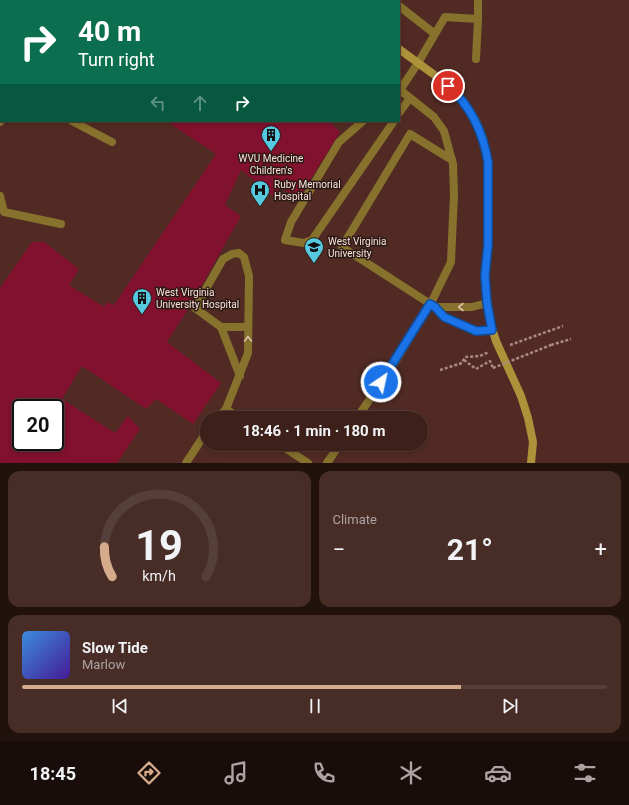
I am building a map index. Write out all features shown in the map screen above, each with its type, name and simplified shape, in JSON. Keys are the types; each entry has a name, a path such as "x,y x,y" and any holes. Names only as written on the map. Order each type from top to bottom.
{"street":[{"path":"400,50 440,79 463,101 475,119 483,138 488,162 488,245 485,275 487,303 492,330 521,396 528,418 533,442 531,463"}],"lane":[{"path":"476,59 478,0"},
{"path":"400,7 435,34"},
{"path":"400,89 418,63 445,17 478,19"},
{"path":"362,411 432,305 451,262 454,195 452,160 444,131 434,117 400,91"},
{"path":"400,112 410,98"},
{"path":"74,122 112,142"},
{"path":"362,122 340,142 291,222 285,240 304,243 312,240 393,122"},
{"path":"452,160 410,134 342,247 432,305 444,317 476,331 492,330"},
{"path":"0,196 4,212 60,224"},
{"path":"229,411 226,409 240,376 248,352 247,327 249,276 244,257 238,253 232,254 223,259 195,308 221,327 240,376"},
{"path":"432,305 472,307 487,303"},
{"path":"221,327 247,327"},
{"path":"186,463 200,442"},
{"path":"290,451 308,463"},
{"path":"326,463 335,451"}],"path":[{"path":"508,346 563,326"},
{"path":"464,360 476,369 490,362 493,368 551,345 571,339"},
{"path":"440,370 462,363 465,357 480,356 491,351"}],"building":[{"name":"West Virginia University Hospital","path":"168,122 330,122 340,132 299,198 281,188 273,196 241,170 225,205 241,216 190,306 167,342 221,383 202,411 200,411 200,414 193,424 156,399 146,409 82,366 62,399 12,399 12,451 64,451 64,400 115,433 128,416 140,429 117,463 0,463 0,288 32,242 44,242 79,269 69,285 104,307 107,302 114,305 216,154"}],"place":[{"name":"WVU Medicine Children's","path":"271,152"},
{"name":"Ruby Memorial Hospital","path":"260,207"},
{"name":"West Virginia University","path":"314,264"},
{"name":"West Virginia University Hospital","path":"142,315"}],"route":[{"path":"381,382 397,359 430,304 435,307 444,317 476,331 492,330 487,303 485,275 488,245 488,162 486,149 475,119 463,101 448,86"}]}
